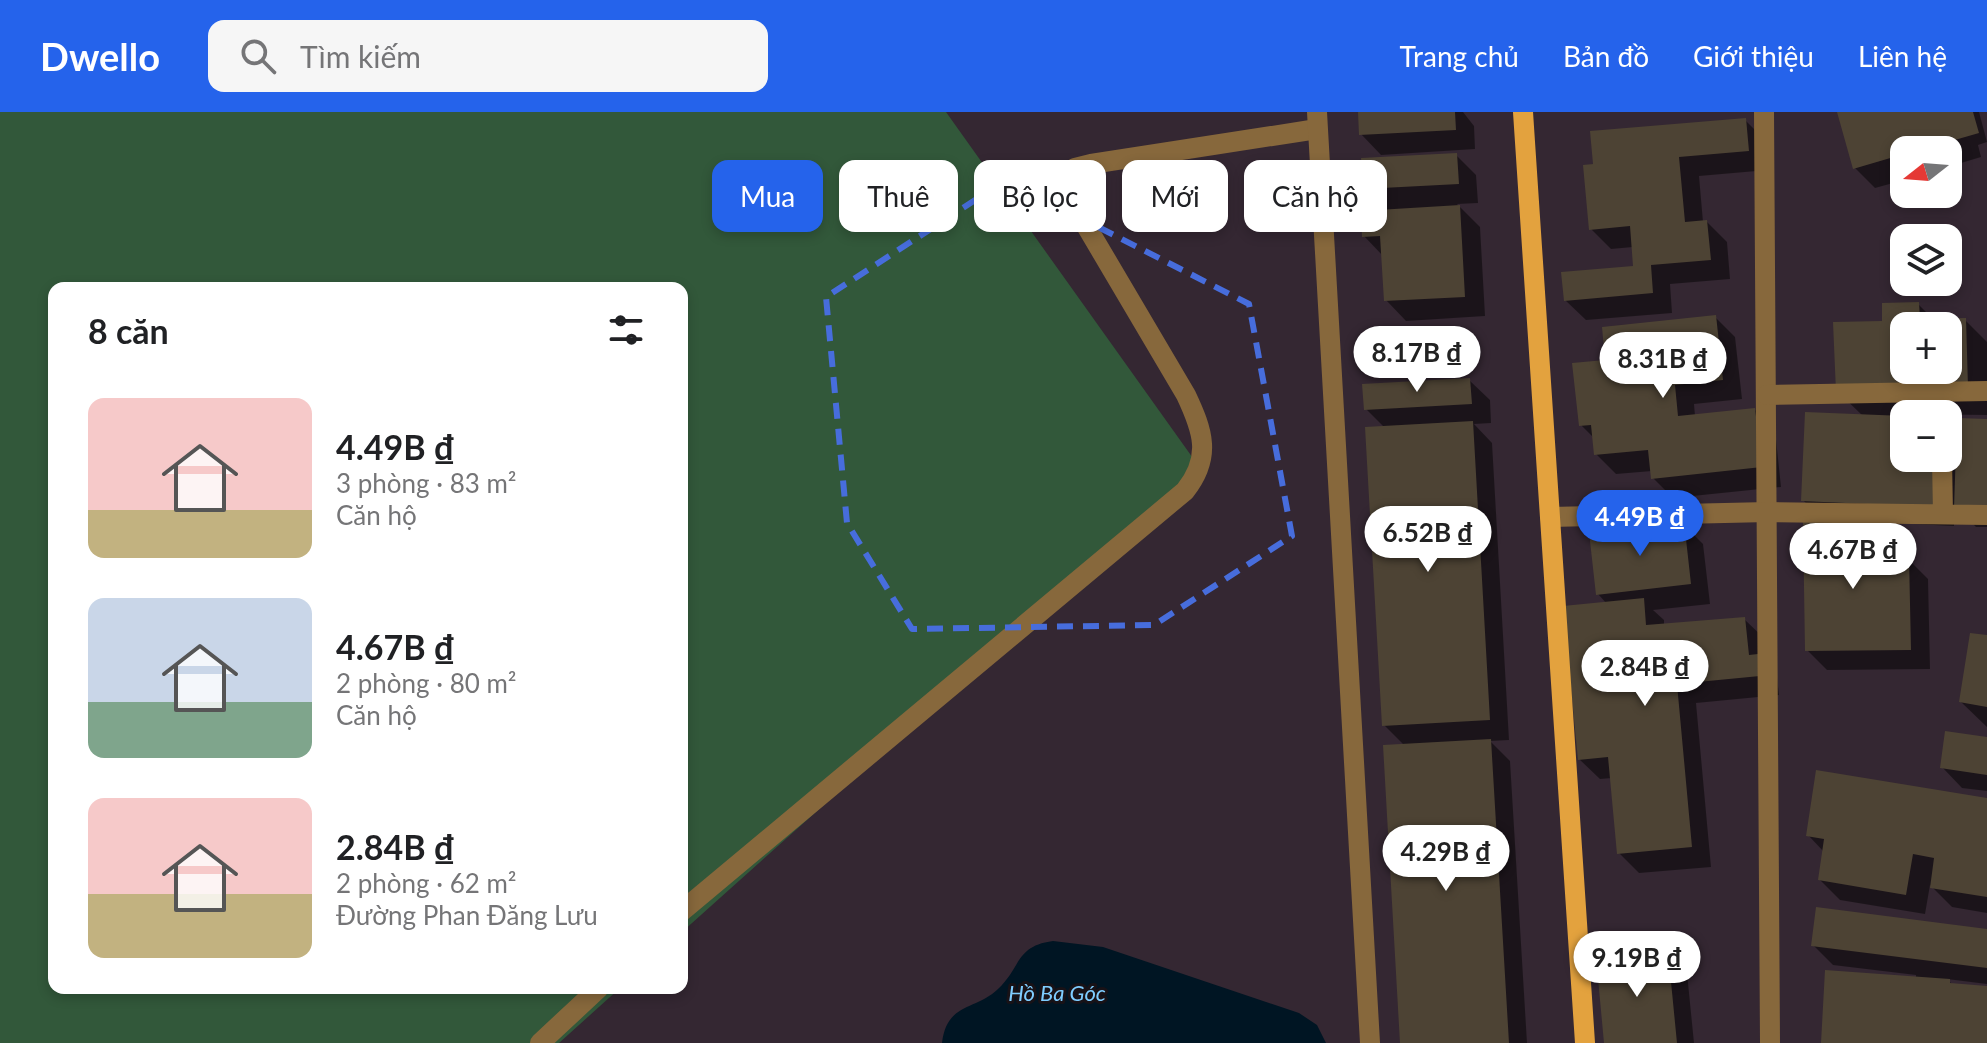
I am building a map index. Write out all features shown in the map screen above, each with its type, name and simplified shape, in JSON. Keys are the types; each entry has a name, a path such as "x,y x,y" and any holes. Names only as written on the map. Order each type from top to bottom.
{"main road":[{"path":"1523,112 1585,1043"}],"street":[{"path":"1764,112 1770,1043"},
{"path":"688,906 1185,491 1200,468 1203,451 1200,424 1065,190 1065,179 1075,168 1091,164 1317,120 1370,1043"},
{"path":"1767,395 1987,391"},
{"path":"1941,392 1941,400"},
{"path":"1942,472 1943,514"},
{"path":"1550,517 1768,512 1987,515"},
{"path":"540,1043 593,994"}],"highlighted area":[{"path":"1006,180 1249,304 1292,536 1154,625 912,629 847,523 826,297"}],"green space":[{"path":"0,112 946,112 980,160 974,160 974,232 1032,232 1200,468 688,927 688,282 48,282 48,994 613,994 559,1043 0,1043"}],"water":[{"name":"Hồ Ba Góc","path":"1053,941 1103,947 1299,1013 1317,1025 1326,1043 942,1043 945,1030 956,1014 998,989 1025,953"}],"building":[{"path":"1358,112 1455,112 1456,130 1359,135"},
{"path":"1837,112 1973,112 1979,133 1962,138 1890,136 1890,158 1853,169"},
{"path":"1746,118 1749,151 1679,157 1685,222 1707,220 1711,260 1651,265 1653,293 1564,301 1561,272 1633,266 1630,226 1589,230 1583,165 1593,164 1590,131"},
{"path":"1457,153 1459,184 1387,188 1387,160 1361,158"},
{"path":"1460,205 1465,297 1384,301 1380,236 1362,237 1362,232 1387,232 1387,209"},
{"path":"1919,302 1920,312 1890,312 1890,384 1962,384 1962,318 1966,318 1968,387 1836,392 1833,322 1882,321 1882,303"},
{"path":"1716,315 1723,380 1675,385 1678,416 1755,408 1762,467 1651,479 1648,450 1594,455 1591,425 1579,426 1572,363 1605,360 1602,327"},
{"path":"1470,378 1472,404 1364,410 1362,384"},
{"path":"1805,412 1890,415 1890,472 1935,472 1934,507 1801,501"},
{"path":"1962,418 1987,419 1987,509 1954,508 1955,472 1962,472"},
{"path":"1473,421 1490,720 1382,726 1365,427"},
{"path":"1684,521 1691,584 1596,595 1589,532"},
{"path":"1875,521 1876,557 1909,557 1911,650 1805,651 1803,522"},
{"path":"1644,598 1646,625 1745,617 1749,655 1758,654 1760,676 1677,684 1692,847 1617,854 1608,757 1578,760 1563,606"},
{"path":"1970,633 1987,635 1987,707 1959,702"},
{"path":"1945,731 1987,737 1987,775 1940,768"},
{"path":"1491,739 1509,1043 1400,1043 1383,745"},
{"path":"1816,770 1987,798 1987,897 1930,888 1934,858 1913,854 1906,895 1818,880 1824,839 1806,836"},
{"path":"1816,907 1987,929 1987,968 1811,946"},
{"path":"1668,951 1677,1043 1604,1043 1596,957"},
{"path":"1825,970 1950,979 1950,983 1987,986 1987,1043 1821,1043"}]}
